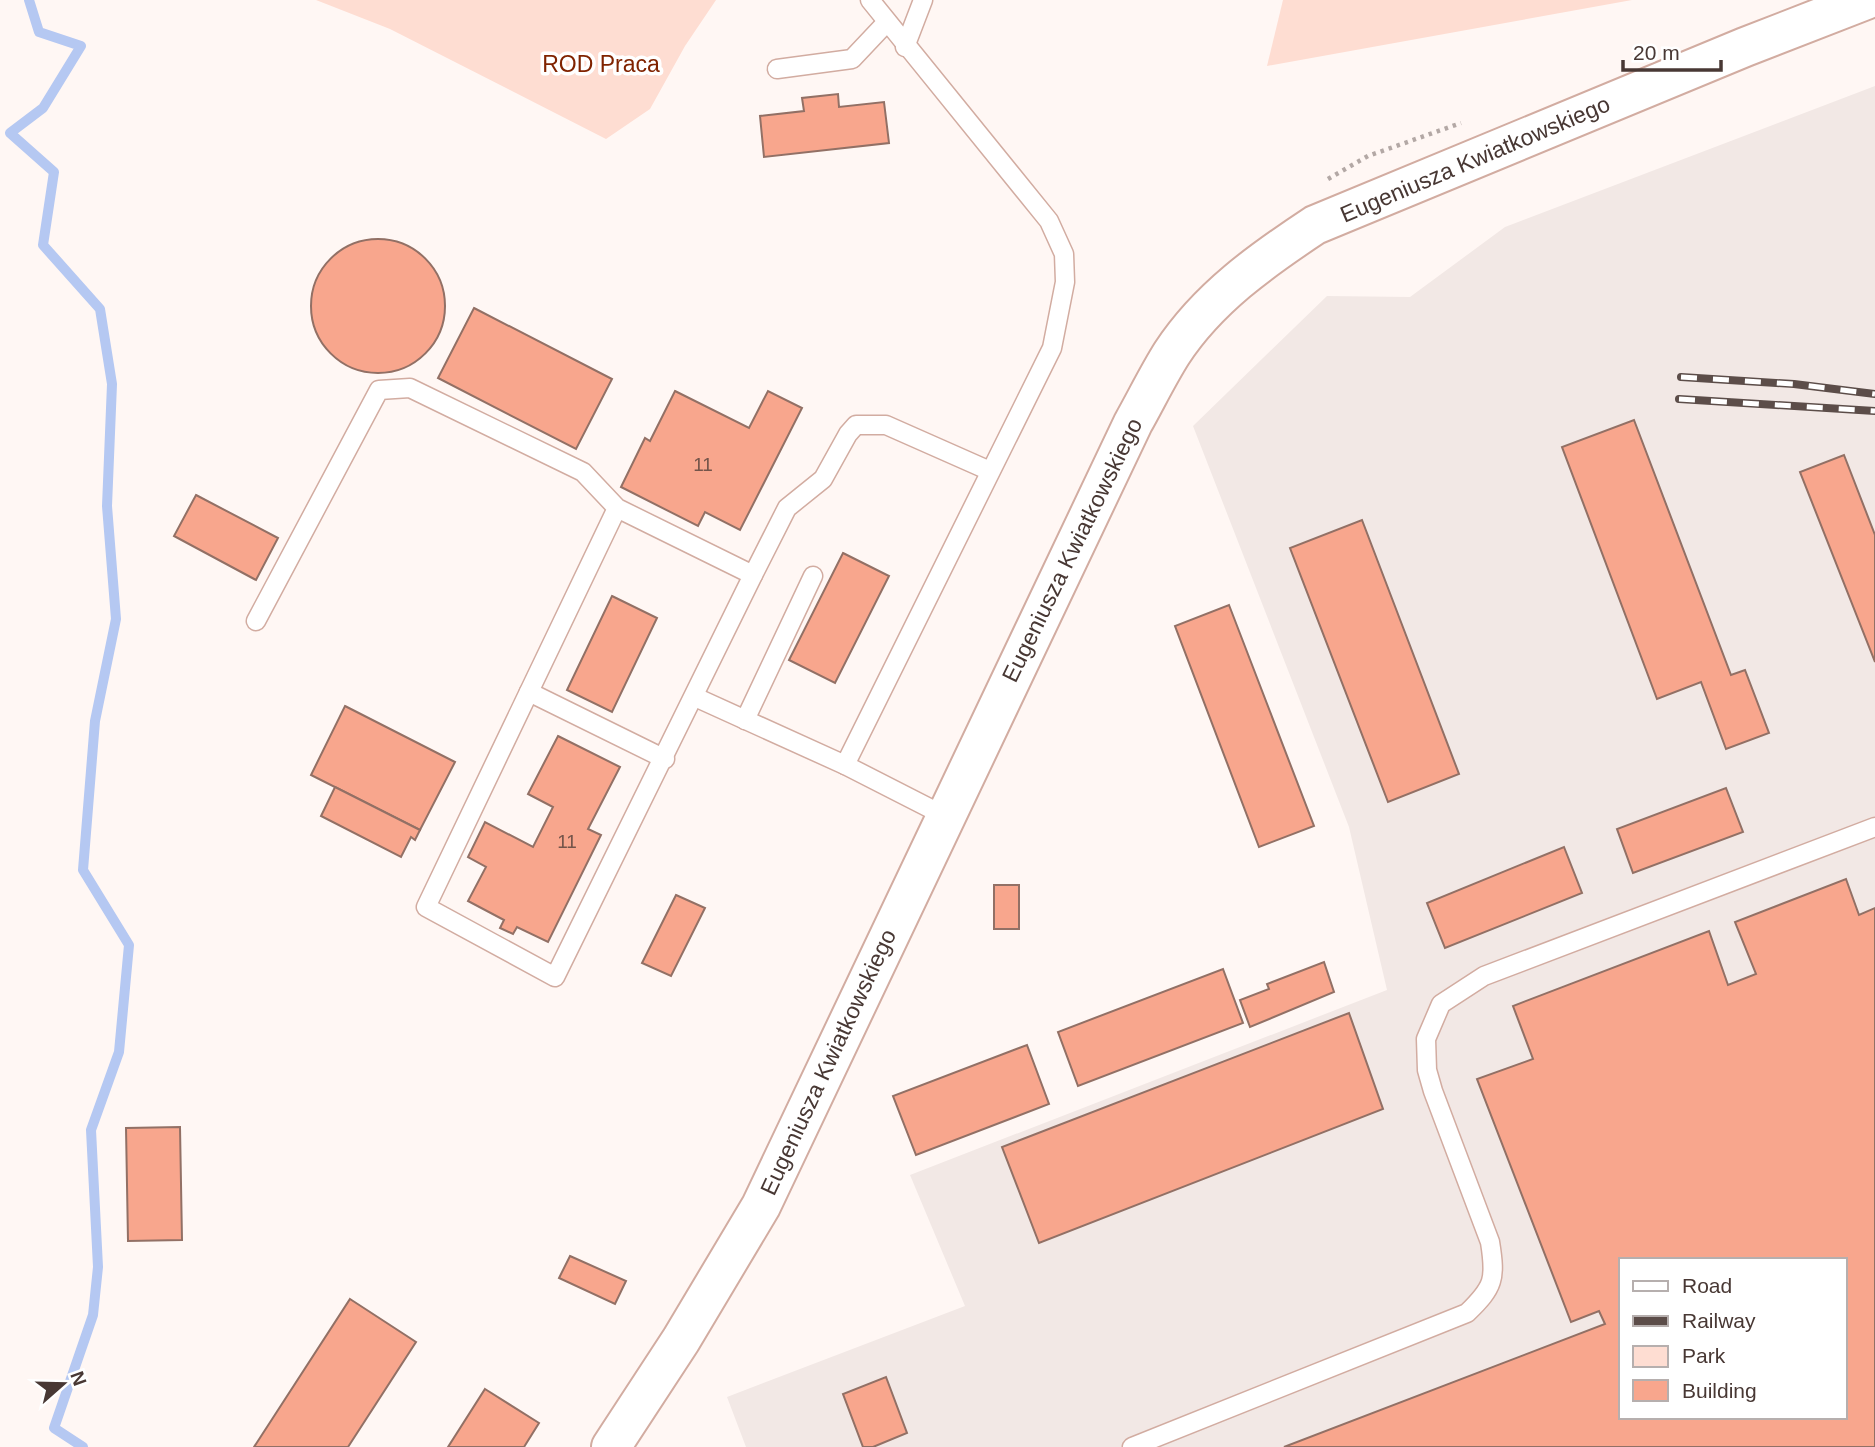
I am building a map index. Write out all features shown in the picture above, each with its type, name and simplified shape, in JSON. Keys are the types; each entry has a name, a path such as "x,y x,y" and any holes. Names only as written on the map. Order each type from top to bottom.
{"street":[{"name":"Eugeniusza Kwiatkowskiego","path":"611,1447 681,1340 761,1206 1133,423 1173,351 1222,294 1260,261 1315,225 1816,18 1866,0"}],"lane":[{"path":"845,765 1052,348 1065,282 1064,254 1049,221 905,47 870,0"},
{"path":"905,47 923,0"},
{"path":"777,69 852,59 886,23"},
{"path":"256,621 379,390 410,388 583,472 617,508 753,575"},
{"path":"617,508 426,907 555,977 788,508 823,479 848,434 856,425 886,425 990,471"},
{"path":"745,720 813,576"},
{"path":"529,692 665,759"},
{"path":"695,697 845,765 945,816"},
{"path":"1132,1447 1467,1313 1489,1292 1494,1270 1490,1242 1427,1070 1426,1039 1441,1004 1484,976 1875,827"}],"shaded area":[{"path":"1875,86 1875,1447 746,1447 727,1397 965,1306 910,1175 1387,990 1349,827 1193,426 1327,296 1410,297 1505,227"}],"green space":[{"name":"ROD Praca","path":"316,0 716,0 685,46 650,109 606,139 390,29"},
{"path":"1283,0 1632,0 1267,66"}],"building":[{"path":"838,94 839,107 884,102 889,143 764,157 760,116 804,111 802,98"},
{"path":"378,239 404,244 425,259 440,280 445,306 440,332 425,353 404,368 378,373 352,368 331,353 316,332 311,306 316,280 331,259 352,244"},
{"path":"474,308 612,379 576,449 438,378"},
{"path":"675,391 749,428 768,391 802,408 740,530 705,512 698,526 621,487 645,438 650,441"},
{"path":"1634,420 1731,675 1745,670 1769,733 1726,749 1701,682 1657,699 1562,447"},
{"path":"1844,455 1875,535 1875,662 1800,472"},
{"path":"196,495 278,538 256,580 174,536"},
{"path":"1362,520 1459,774 1388,802 1290,548"},
{"path":"843,553 889,576 835,683 789,660"},
{"path":"612,596 657,618 612,712 567,690"},
{"path":"1229,605 1314,826 1259,847 1175,626"},
{"path":"345,706 455,762 420,830 311,775"},
{"path":"558,736 620,767 588,829 601,835 548,942 517,927 513,934 500,928 504,920 468,901 486,867 468,857 485,822 533,847 553,807 528,794"},
{"path":"335,787 420,830 415,840 411,837 401,857 321,816"},
{"path":"1726,788 1743,832 1633,873 1617,829"},
{"path":"1564,847 1582,893 1445,948 1427,903"},
{"path":"1846,879 1859,915 1875,908 1875,1447 1284,1447 1605,1324 1599,1311 1571,1322 1477,1079 1533,1059 1513,1006 1709,931 1728,985 1756,974 1735,922"},
{"path":"994,885 1019,885 1019,929 994,929"},
{"path":"676,895 705,908 671,976 642,963"},
{"path":"1324,962 1334,992 1250,1027 1240,1000 1269,989 1267,984"},
{"path":"1223,969 1243,1023 1078,1086 1058,1032"},
{"path":"1349,1013 1383,1109 1039,1243 1002,1147"},
{"path":"1027,1045 1049,1104 916,1155 893,1096"},
{"path":"180,1127 182,1240 128,1241 126,1128"},
{"path":"570,1256 626,1281 615,1304 559,1278"},
{"path":"350,1299 416,1342 348,1447 254,1447"},
{"path":"886,1377 907,1433 873,1447 863,1447 843,1394"},
{"path":"485,1389 539,1423 524,1447 448,1447"}],"waterway":[{"path":"29,0 39,32 81,46 43,108 10,133 54,172 43,245 100,309 112,384 107,506 116,619 95,721 83,870 129,945 119,1052 91,1130 98,1267 93,1315 54,1428 83,1447"}],"railway":[{"path":"1681,377 1794,384 1875,394"},
{"path":"1679,399 1875,411"}]}
